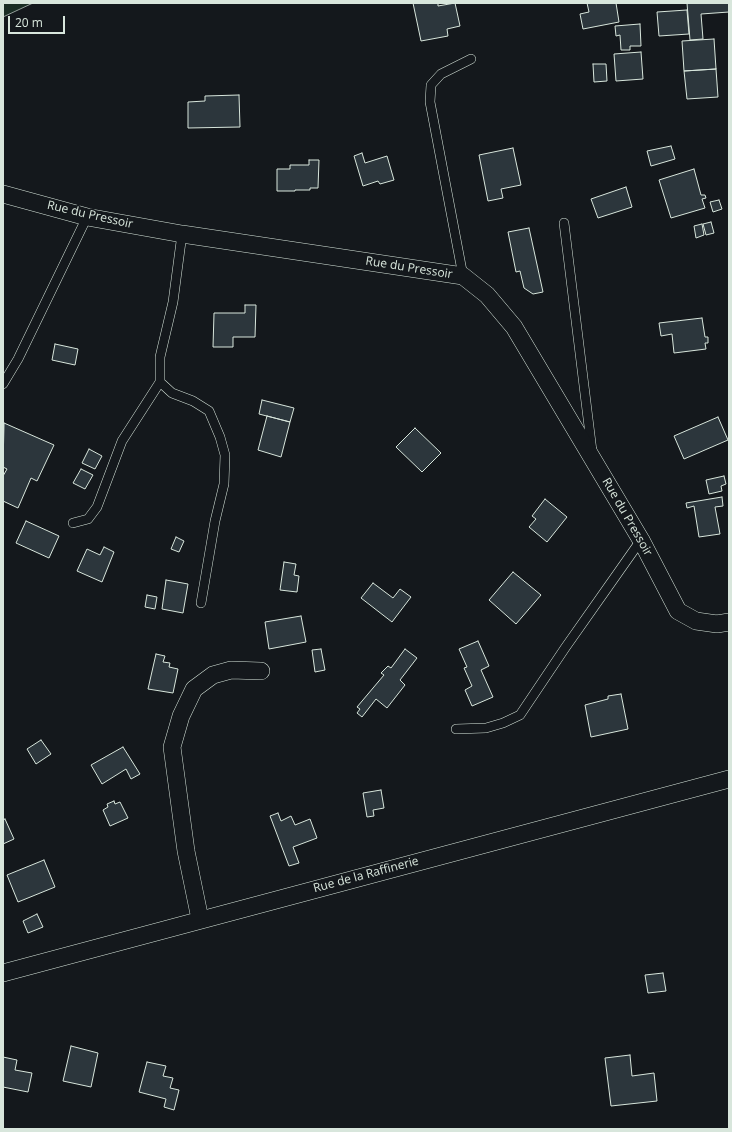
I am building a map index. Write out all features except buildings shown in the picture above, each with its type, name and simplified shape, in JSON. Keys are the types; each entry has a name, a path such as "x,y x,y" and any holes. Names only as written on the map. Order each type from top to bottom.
{"street":[{"name":"Rue du Pressoir","path":"3,194 87,217 182,234 463,276 487,295 514,327 642,540 678,611 696,621 717,624 729,622"},
{"path":"200,919 186,851 172,747 181,716 194,689 213,675 231,670 261,671"},
{"name":"Rue de la Raffinerie","path":"3,973 200,919 729,779"}],"lane":[{"path":"463,276 430,102 431,85 441,74 471,59"},
{"path":"3,384 18,359 87,217"},
{"path":"564,223 594,460"},
{"path":"73,523 88,519 97,507 122,441 160,382 160,357 173,302 182,234"},
{"path":"160,382 172,393 193,401 209,411 220,437 225,455 224,484 215,520 201,603"},
{"path":"456,729 486,728 503,724 520,715 565,648 642,540"}],"green space":[{"path":"3,3 33,3 3,17"}]}
